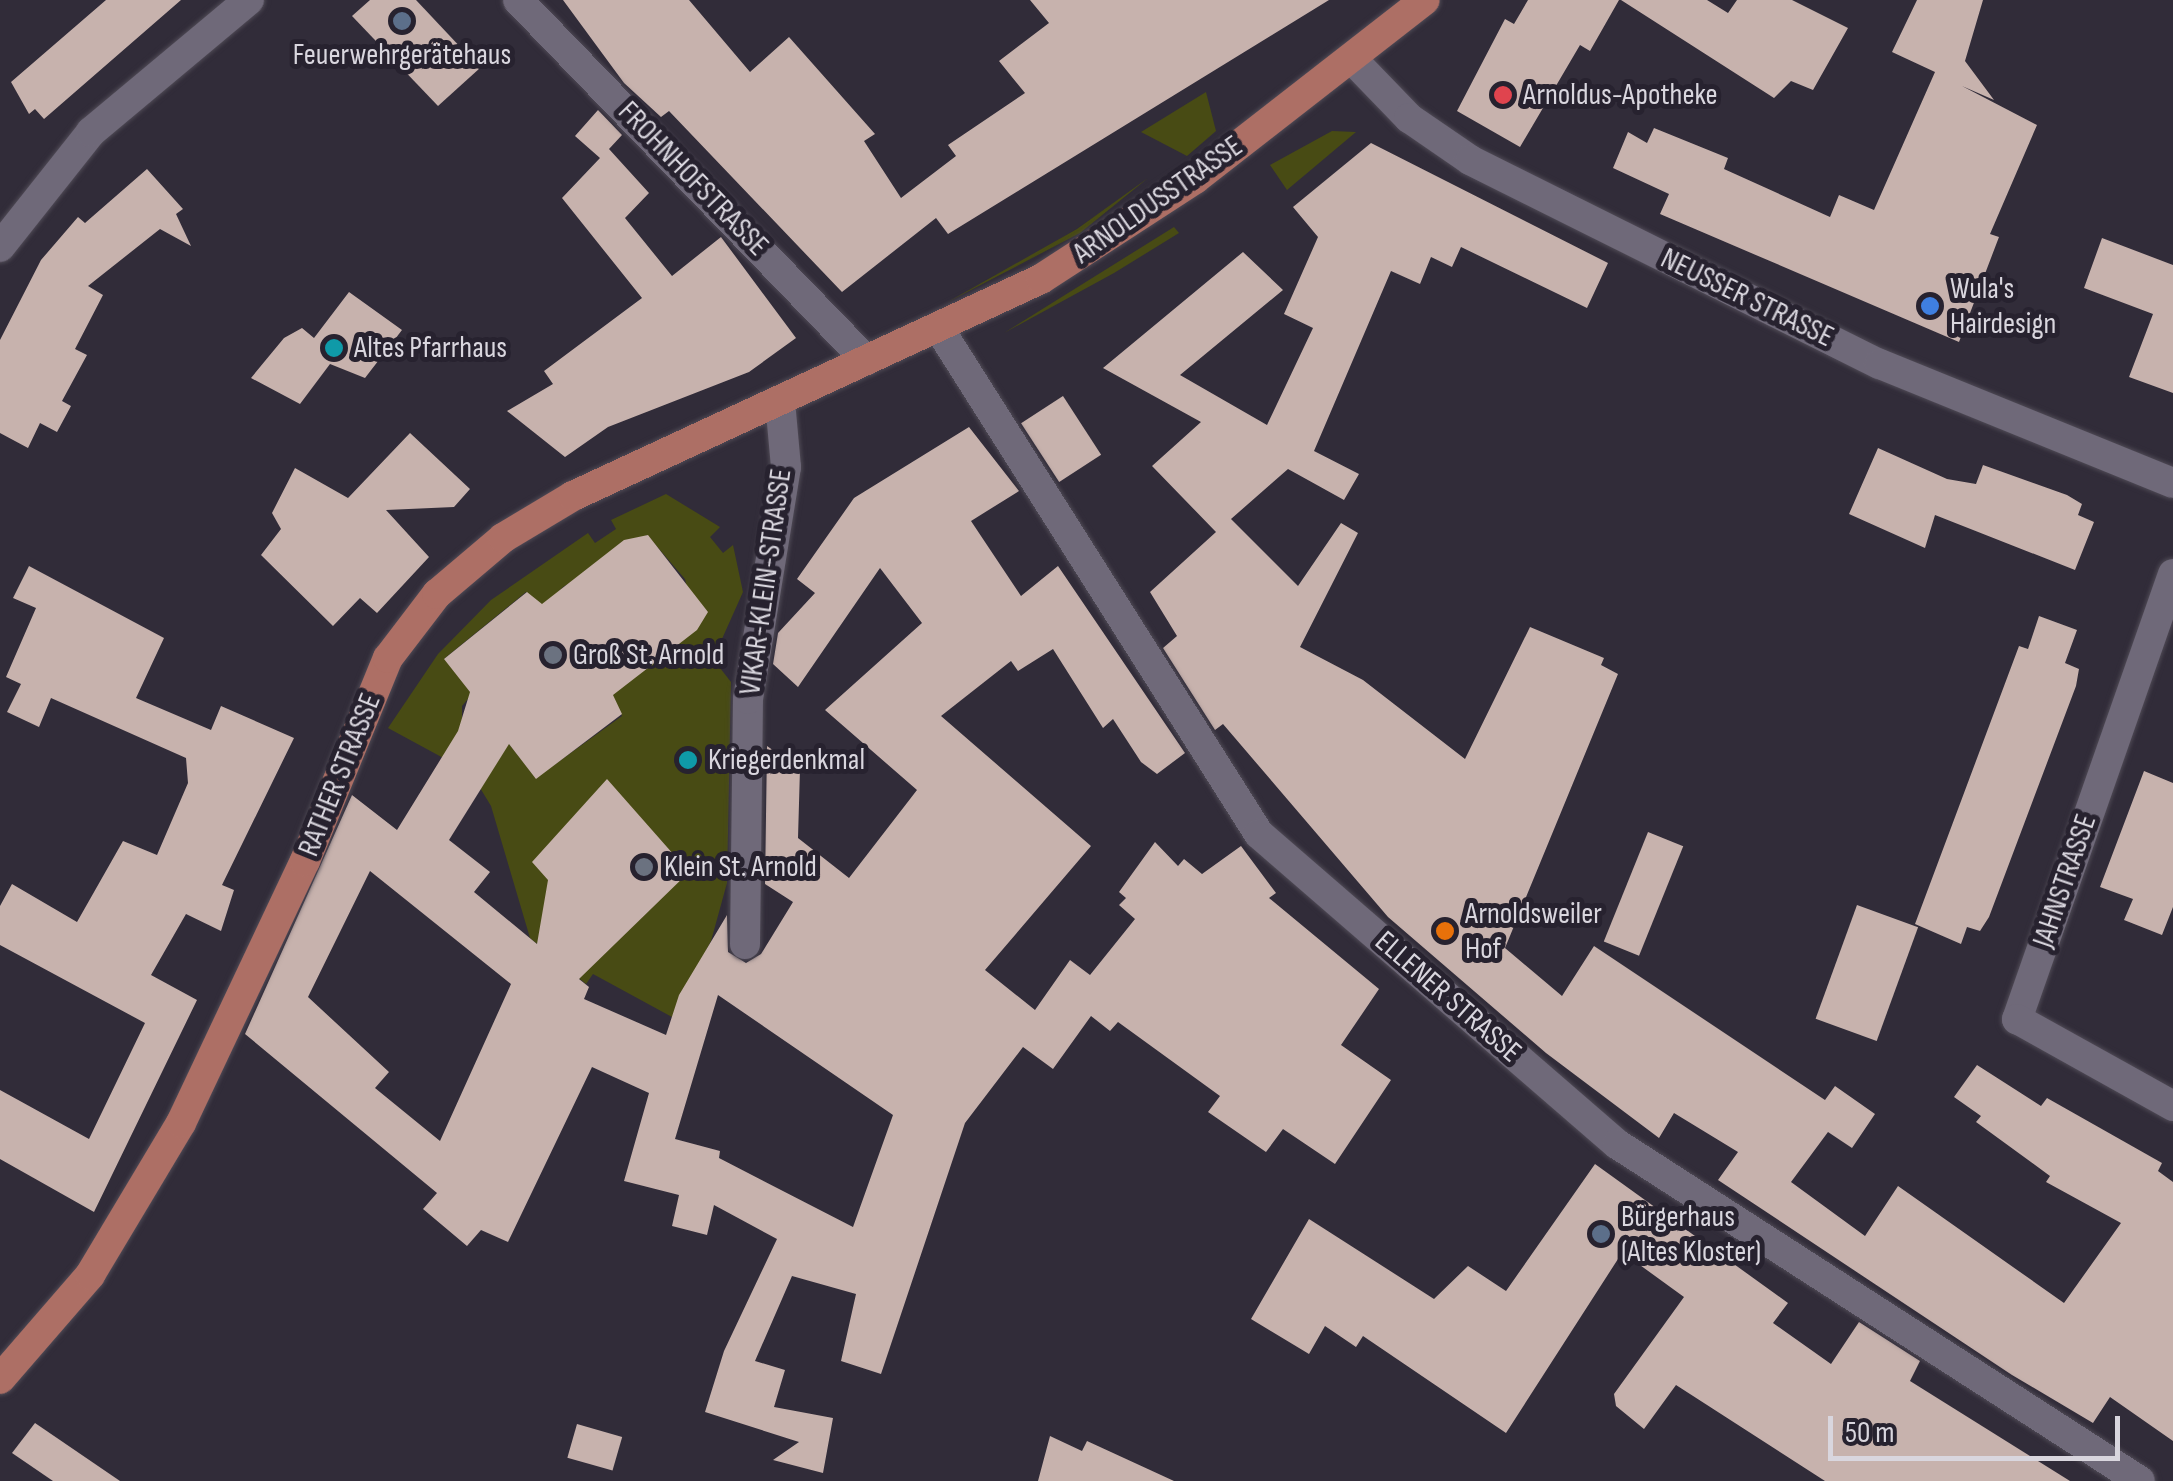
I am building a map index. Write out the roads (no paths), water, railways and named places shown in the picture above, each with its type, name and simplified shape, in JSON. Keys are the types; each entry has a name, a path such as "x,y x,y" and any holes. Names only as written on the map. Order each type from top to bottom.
{"main road":[{"name":"ARNOLDUSSTRASSE","path":"866,360 940,330 1132,224 1353,60 1424,0"},
{"name":"RATHER STRASSE","path":"0,1379 90,1275 181,1122 304,860 388,658 437,594 503,538 572,496 866,360"}],"street":[{"path":"0,247 90,132 249,0"},
{"name":"FROHNHOFSTRASSE","path":"518,0 866,360"},
{"name":"NEUSSER STRASSE","path":"1353,60 1409,118 1470,160 1880,364 2173,484"},
{"name":"ELLENER STRASSE","path":"940,330 1259,834 1617,1144 2140,1481"},
{"name":"VIKAR-KLEIN-STRASSE","path":"746,944 748,699 786,467 780,401"},
{"name":"JAHNSTRASSE","path":"2173,574 2017,1019 2173,1106"}],"place":[{"name":"Feuerwehrgerätehaus","path":"402,21"},
{"name":"Arnoldus-Apotheke","path":"1503,95"},
{"name":"Wula's Hairdesign","path":"1930,306"},
{"name":"Altes Pfarrhaus","path":"334,348"},
{"name":"Groß St. Arnold","path":"553,655"},
{"name":"Kriegerdenkmal","path":"688,760"},
{"name":"Klein St. Arnold","path":"644,867"},
{"name":"Arnoldsweiler Hof","path":"1445,931"},
{"name":"Bürgerhaus (Altes Kloster)","path":"1601,1234"}]}
